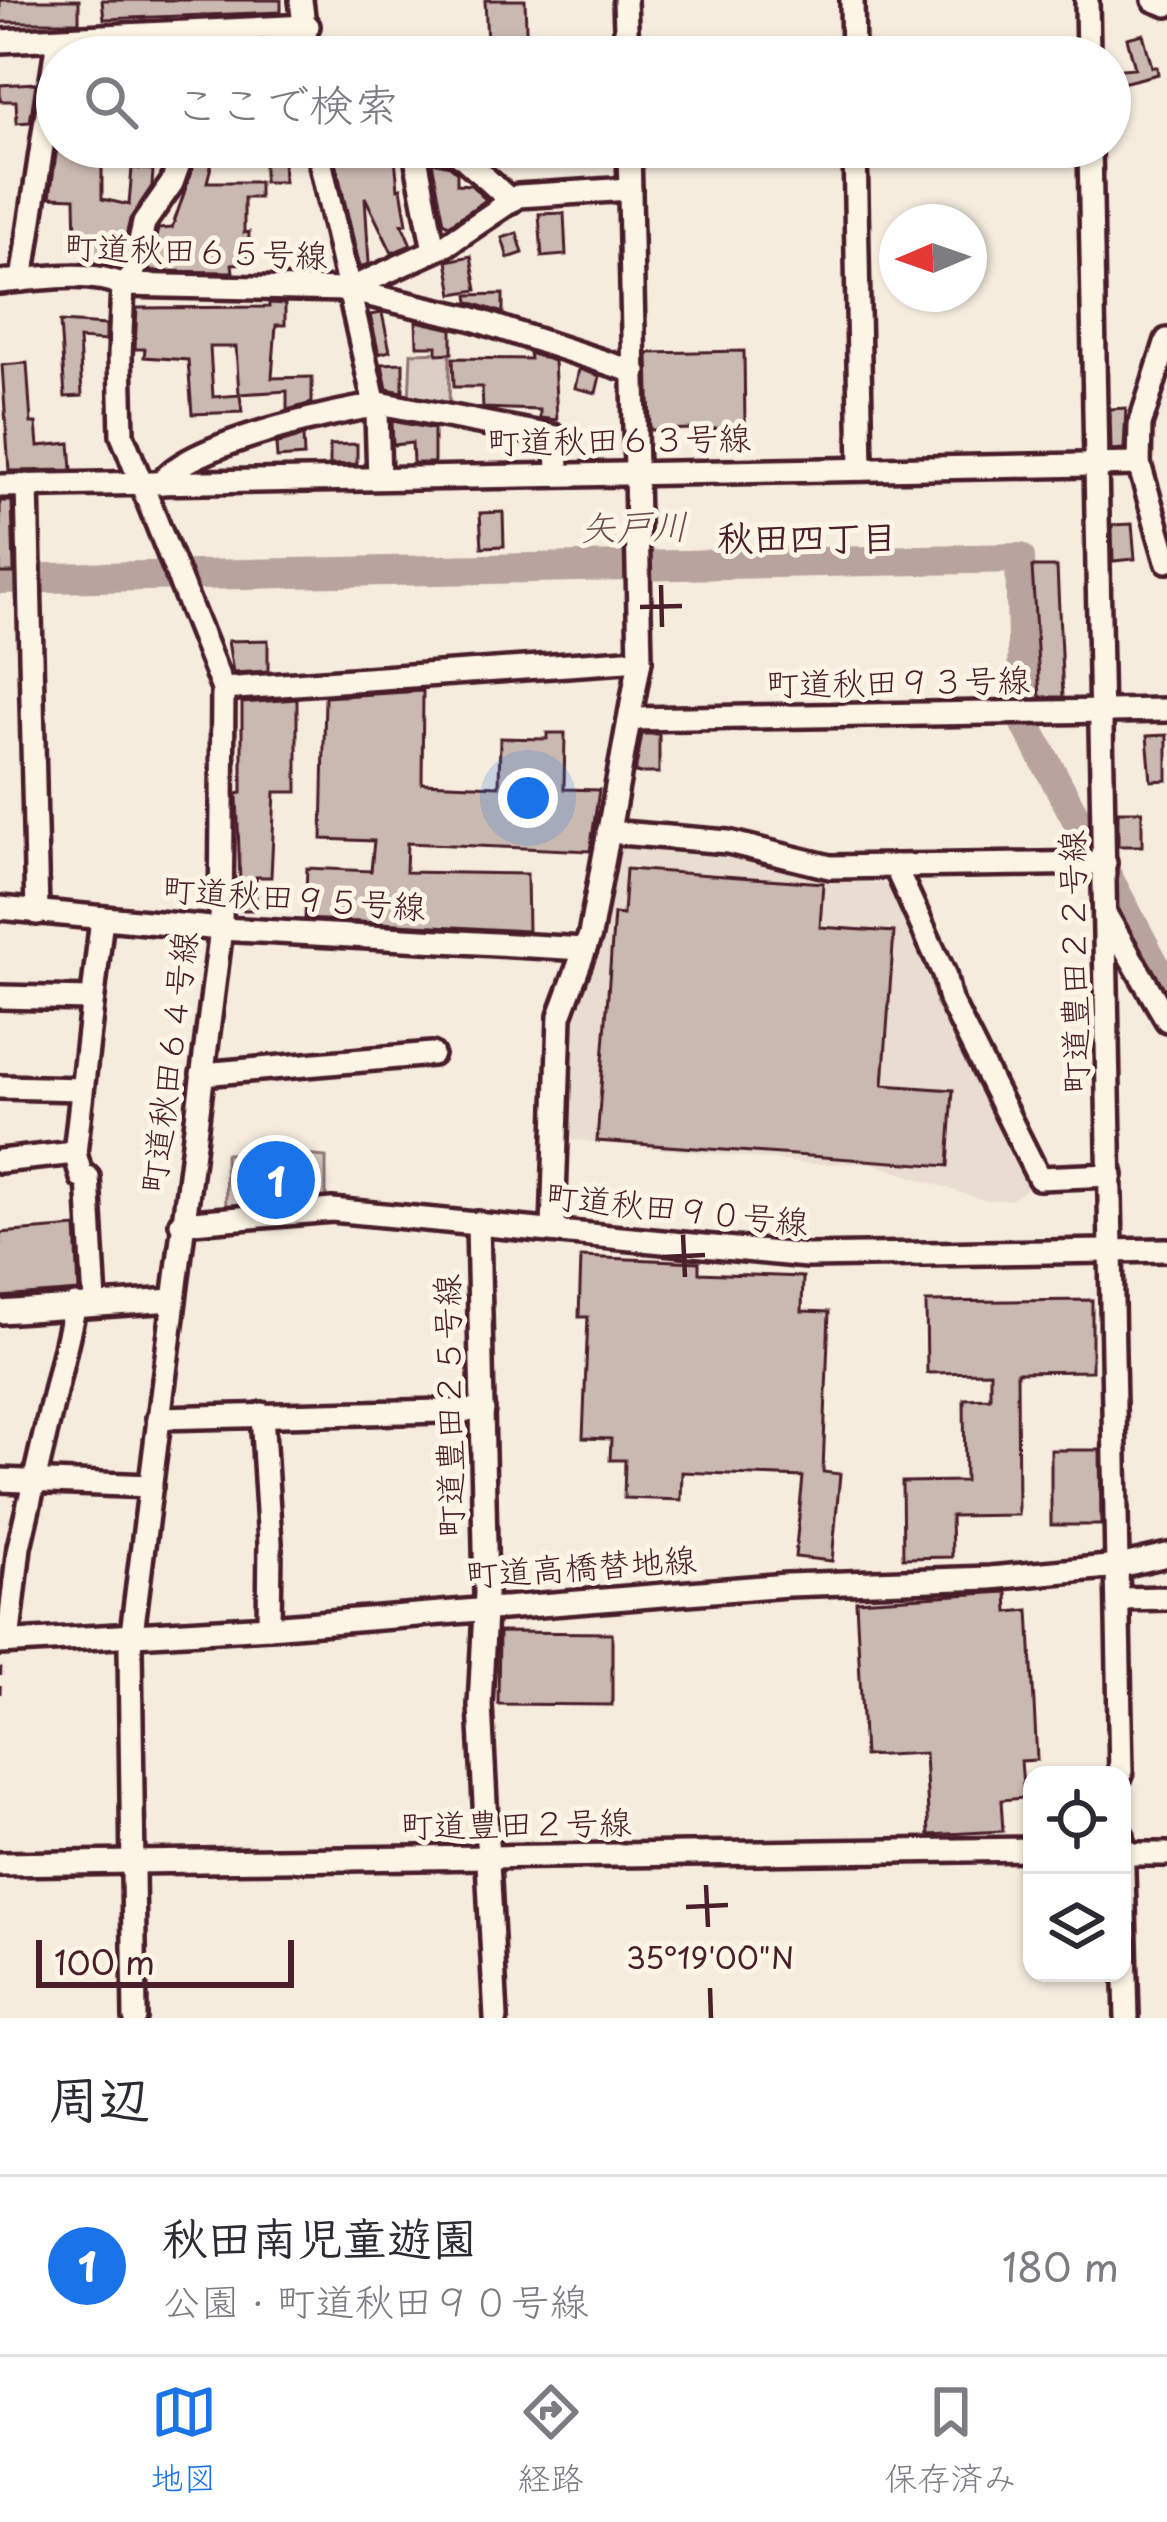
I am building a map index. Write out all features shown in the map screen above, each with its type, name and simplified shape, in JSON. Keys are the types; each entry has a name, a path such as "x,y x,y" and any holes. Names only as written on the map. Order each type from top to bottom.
{"street":[{"path":"302,0 308,36"},
{"path":"626,0 627,36"},
{"path":"851,0 852,36"},
{"path":"863,0 864,36"},
{"path":"1087,0 1088,36"},
{"path":"1154,0 1167,5"},
{"path":"116,36 308,26"},
{"path":"0,41 36,40"},
{"path":"11,281 36,152"},
{"name":"町道秋田６４号線","path":"135,2018 131,1635 221,928 223,689 152,483 119,417 123,285 133,274 144,223 177,168"},
{"path":"321,168 375,404 379,478"},
{"path":"418,168 434,250"},
{"path":"474,168 512,201 518,196 630,189"},
{"path":"553,1229 560,1016 585,949 640,660 630,168"},
{"path":"855,168 866,468"},
{"path":"866,168 866,468"},
{"name":"町道豊田２２号線","path":"1090,168 1121,1766"},
{"name":"町道秋田６５号線","path":"11,281 110,279 123,285 346,290 434,250 512,201"},
{"path":"346,290 470,318 635,372"},
{"path":"1167,340 1140,424 1139,464 1167,561"},
{"path":"152,483 182,462 248,437 375,404 557,437 558,474"},
{"name":"町道秋田６３号線","path":"0,486 1139,464"},
{"path":"27,485 37,913"},
{"path":"223,689 640,660"},
{"name":"町道秋田９３号線","path":"629,719 1167,710"},
{"path":"608,832 728,842 830,866 1105,863"},
{"path":"895,866 944,974 950,1000 1039,1178 1111,1175"},
{"name":"町道秋田９５号線","path":"0,908 221,928 585,949"},
{"path":"1106,916 1118,929 1167,1020"},
{"path":"3,1642 35,1481 85,1304 88,1177 82,1178 75,1153 103,918"},
{"path":"0,997 92,999"},
{"path":"202,1074 432,1054"},
{"path":"0,1087 82,1089"},
{"path":"0,1161 75,1153"},
{"name":"町道秋田９０号線","path":"182,1223 332,1210 807,1256 1167,1250"},
{"name":"町道豊田２５号線","path":"478,1223 484,1608 480,1706 496,2018"},
{"path":"0,1312 172,1300"},
{"path":"158,1418 482,1410"},
{"path":"262,1414 270,1543 269,1627"},
{"path":"0,1480 151,1486"},
{"name":"町道高橋替地線","path":"3,1642 269,1627 788,1585 990,1578 1119,1566 1167,1555"},
{"path":"1120,1600 1167,1598"},
{"name":"町道豊田２号線","path":"0,1864 1023,1849"},
{"path":"1131,1853 1167,1854"},
{"path":"1123,1874 1127,2018"}],"path":[{"path":"259,1170 286,1169 288,1214"},
{"path":"0,1694 3,1642"}],"shaded area":[{"path":"450,352 449,412 409,402 411,353"},
{"path":"627,846 729,853 848,881 898,885 1037,1186 1011,1200 983,1200 871,1163 812,1164 565,1139 570,1015 597,947 612,854"},
{"path":"225,1154 326,1157 326,1203 226,1211"}],"building":[{"path":"0,0 79,0 79,22 0,22"},
{"path":"102,0 281,0 281,12 104,19"},
{"path":"485,0 525,0 526,36 487,36"},
{"path":"1143,34 1158,74 1131,81 1131,68 1135,68 1131,37"},
{"path":"36,83 30,122 17,123 16,101 0,101 0,85"},
{"path":"54,168 102,168 102,199 129,205 132,168 153,170 152,186 130,219 119,267 87,262 88,241 76,242 75,198 50,197"},
{"path":"193,168 211,168 207,182 259,182 259,198 244,198 248,263 232,264 233,272 149,271 158,229 172,228"},
{"path":"264,168 283,168 284,182 264,182"},
{"path":"337,168 396,168 407,224 402,224 411,245 392,253 365,197 369,263 360,268"},
{"path":"433,168 452,168 457,184 471,185 486,200 449,225 444,222"},
{"path":"564,213 566,255 542,257 539,214"},
{"path":"517,233 523,253 508,258 502,238"},
{"path":"471,256 477,290 453,294 447,261"},
{"path":"503,294 503,313 469,302 468,295"},
{"path":"269,303 285,304 285,325 276,325 272,378 312,377 312,403 287,410 287,391 239,394 236,347 210,347 213,397 240,395 242,412 192,414 188,360 144,357 145,349 135,349 137,308 269,307"},
{"path":"382,313 390,351 379,354 370,315"},
{"path":"416,321 452,329 452,353 437,354 437,346 417,346"},
{"path":"60,322 106,325 106,341 79,339 82,396 65,397"},
{"path":"744,351 745,428 650,430 648,353"},
{"path":"529,353 554,361 557,420 540,418 540,410 483,408 482,387 454,387 453,358 530,359"},
{"path":"27,363 31,423 36,423 38,446 70,443 72,470 9,471 2,365"},
{"path":"403,363 403,392 387,389 382,364"},
{"path":"579,369 600,376 596,393 575,388"},
{"path":"1126,408 1124,449 1111,450 1110,409"},
{"path":"392,421 434,429 434,463 413,463 412,443 393,445"},
{"path":"303,436 304,456 277,458 276,444"},
{"path":"357,444 357,464 330,465 330,445"},
{"path":"0,501 12,501 14,573 0,573"},
{"path":"503,512 504,546 482,547 480,513"},
{"path":"1132,524 1135,559 1113,561 1112,525"},
{"path":"1032,567 1057,567 1063,697 1040,697"},
{"path":"268,640 268,671 233,673 228,641"},
{"path":"423,691 422,783 499,786 500,738 547,739 547,733 565,733 564,789 599,790 590,851 407,843 406,872 527,874 528,931 305,919 307,868 371,871 374,841 322,839 325,697"},
{"path":"297,699 297,792 275,792 271,877 256,877 256,910 236,910 242,703"},
{"path":"642,734 659,734 659,773 635,773"},
{"path":"1167,735 1167,780 1151,781 1147,736"},
{"path":"1118,811 1142,811 1142,846 1118,846"},
{"path":"626,869 823,883 820,927 894,932 883,1085 953,1090 948,1166 597,1141 614,914 623,915"},
{"path":"76,1227 79,1291 0,1297 0,1233"},
{"path":"581,1257 699,1262 699,1273 803,1277 802,1311 829,1312 823,1472 840,1474 832,1561 795,1557 803,1477 682,1472 681,1500 624,1498 625,1460 610,1460 611,1439 583,1438 588,1317 579,1317"},
{"path":"1092,1300 1092,1371 1017,1372 1018,1515 951,1516 952,1557 903,1558 902,1482 965,1481 964,1399 990,1398 990,1372 927,1373 926,1302"},
{"path":"1051,1450 1100,1450 1101,1525 1051,1525"},
{"path":"1007,1592 1008,1612 1029,1610 1037,1760 1021,1761 1023,1798 1001,1800 1003,1831 929,1835 925,1753 864,1756 856,1601"},
{"path":"499,1632 612,1633 612,1705 498,1704"}],"waterway":[{"name":"矢戸川","path":"0,579 1020,558 1024,721 1167,988"}],"place":[{"name":"秋田南児童遊園","path":"276,1180"}],"district":[{"name":"秋田四丁目","path":"807,538"}]}
